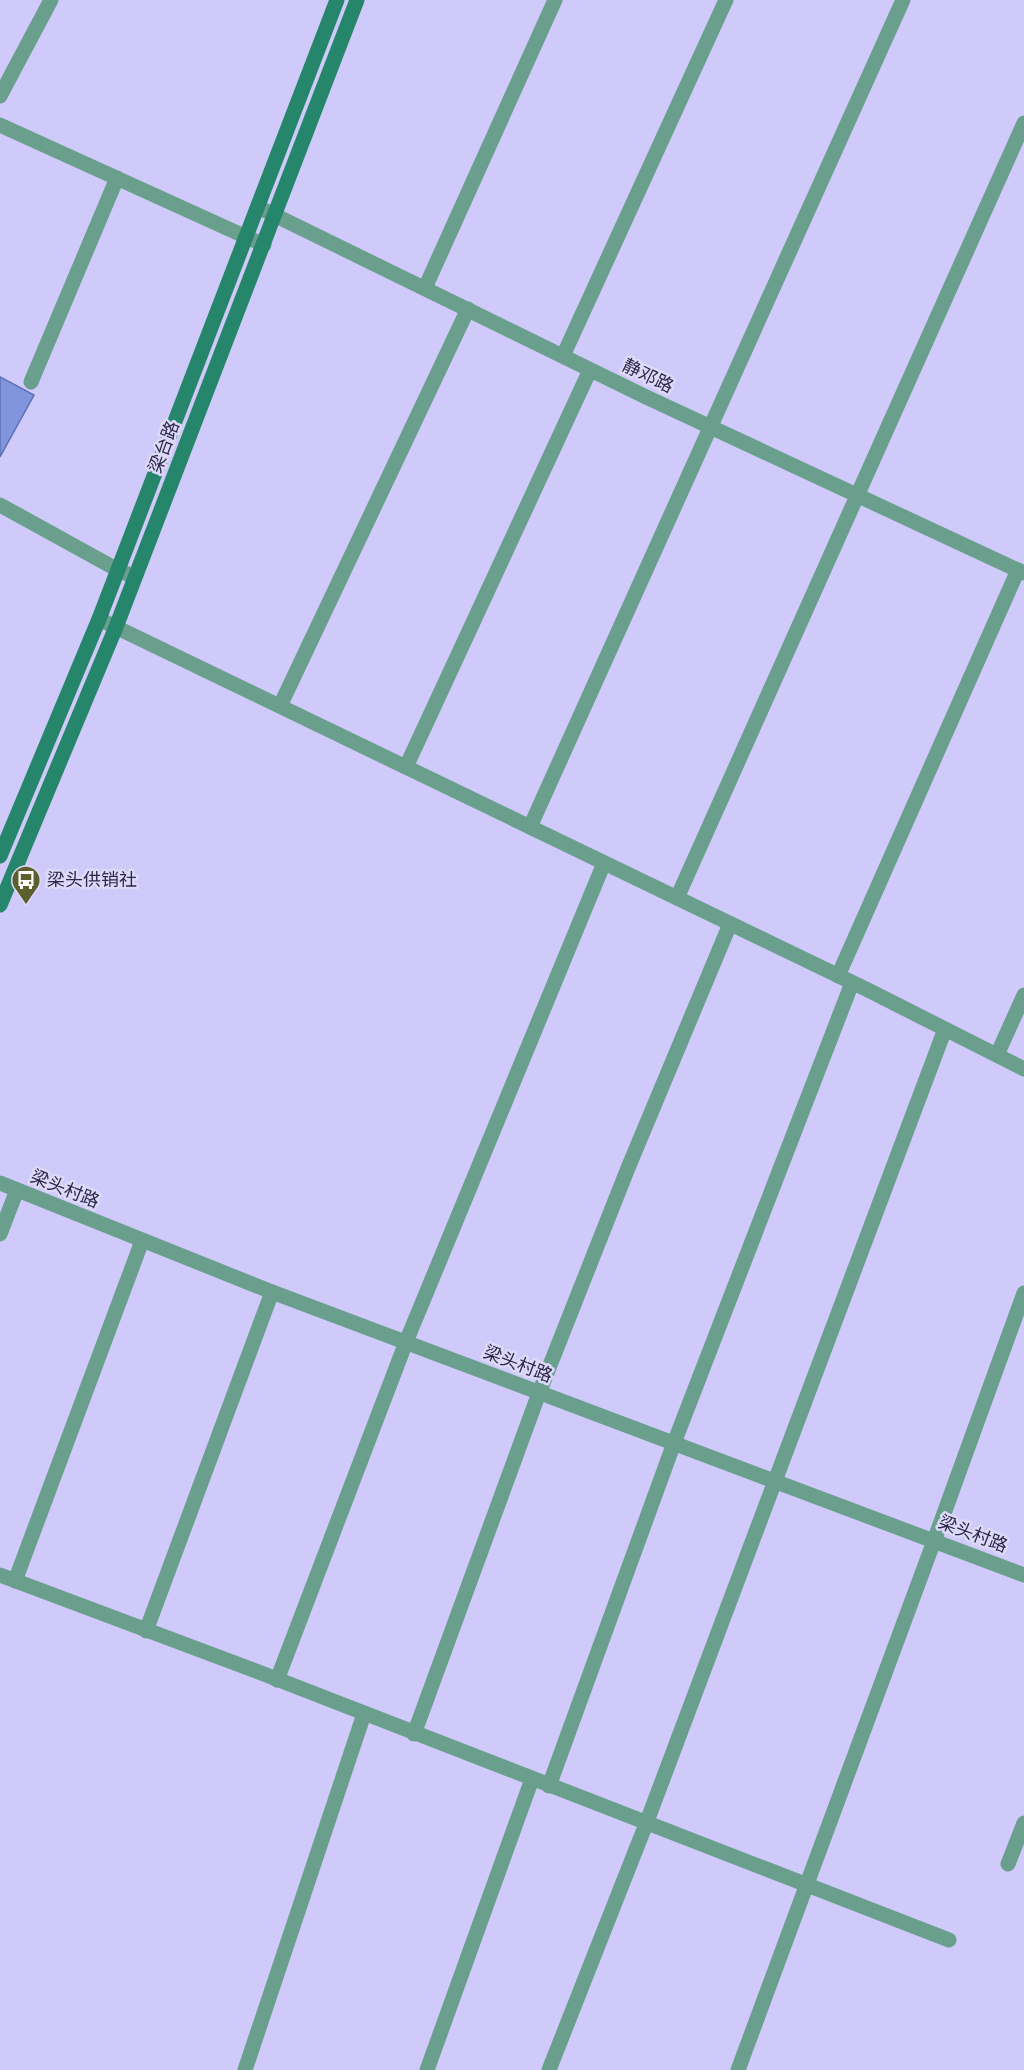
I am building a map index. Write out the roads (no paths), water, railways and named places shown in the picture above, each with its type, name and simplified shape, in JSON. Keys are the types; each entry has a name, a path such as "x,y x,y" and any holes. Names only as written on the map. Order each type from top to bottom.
{"main road":[{"name":"梁台路","path":"0,856 99,619 337,0"},
{"name":"梁台路","path":"0,905 116,627 357,0"}],"street":[{"path":"0,96 51,0"},
{"path":"425,288 555,0"},
{"path":"563,356 726,0"},
{"path":"530,827 903,0"},
{"path":"677,898 1024,123"},
{"path":"0,125 264,244"},
{"path":"31,382 117,178"},
{"name":"静邓路","path":"258,207 590,370 1021,572"},
{"path":"280,706 468,309"},
{"path":"406,767 590,370"},
{"path":"0,506 135,577"},
{"path":"549,1786 845,980 1021,572"},
{"path":"99,619 677,898 1024,1069"},
{"path":"277,1680 406,1342 604,863"},
{"path":"414,1734 539,1393 628,1168 730,924"},
{"path":"997,1055 1024,995"},
{"path":"549,2070 646,1824 945,1029"},
{"name":"梁头村路","path":"0,1183 272,1292 1024,1575"},
{"path":"0,1234 17,1190"},
{"path":"15,1581 142,1241"},
{"path":"146,1631 272,1292"},
{"path":"738,2070 1024,1293"},
{"path":"0,1575 949,1940"},
{"path":"245,2070 364,1714"},
{"path":"427,2070 532,1779"},
{"path":"1008,1864 1024,1823"}],"place":[{"name":"梁头供销社","path":"26,906"}]}
